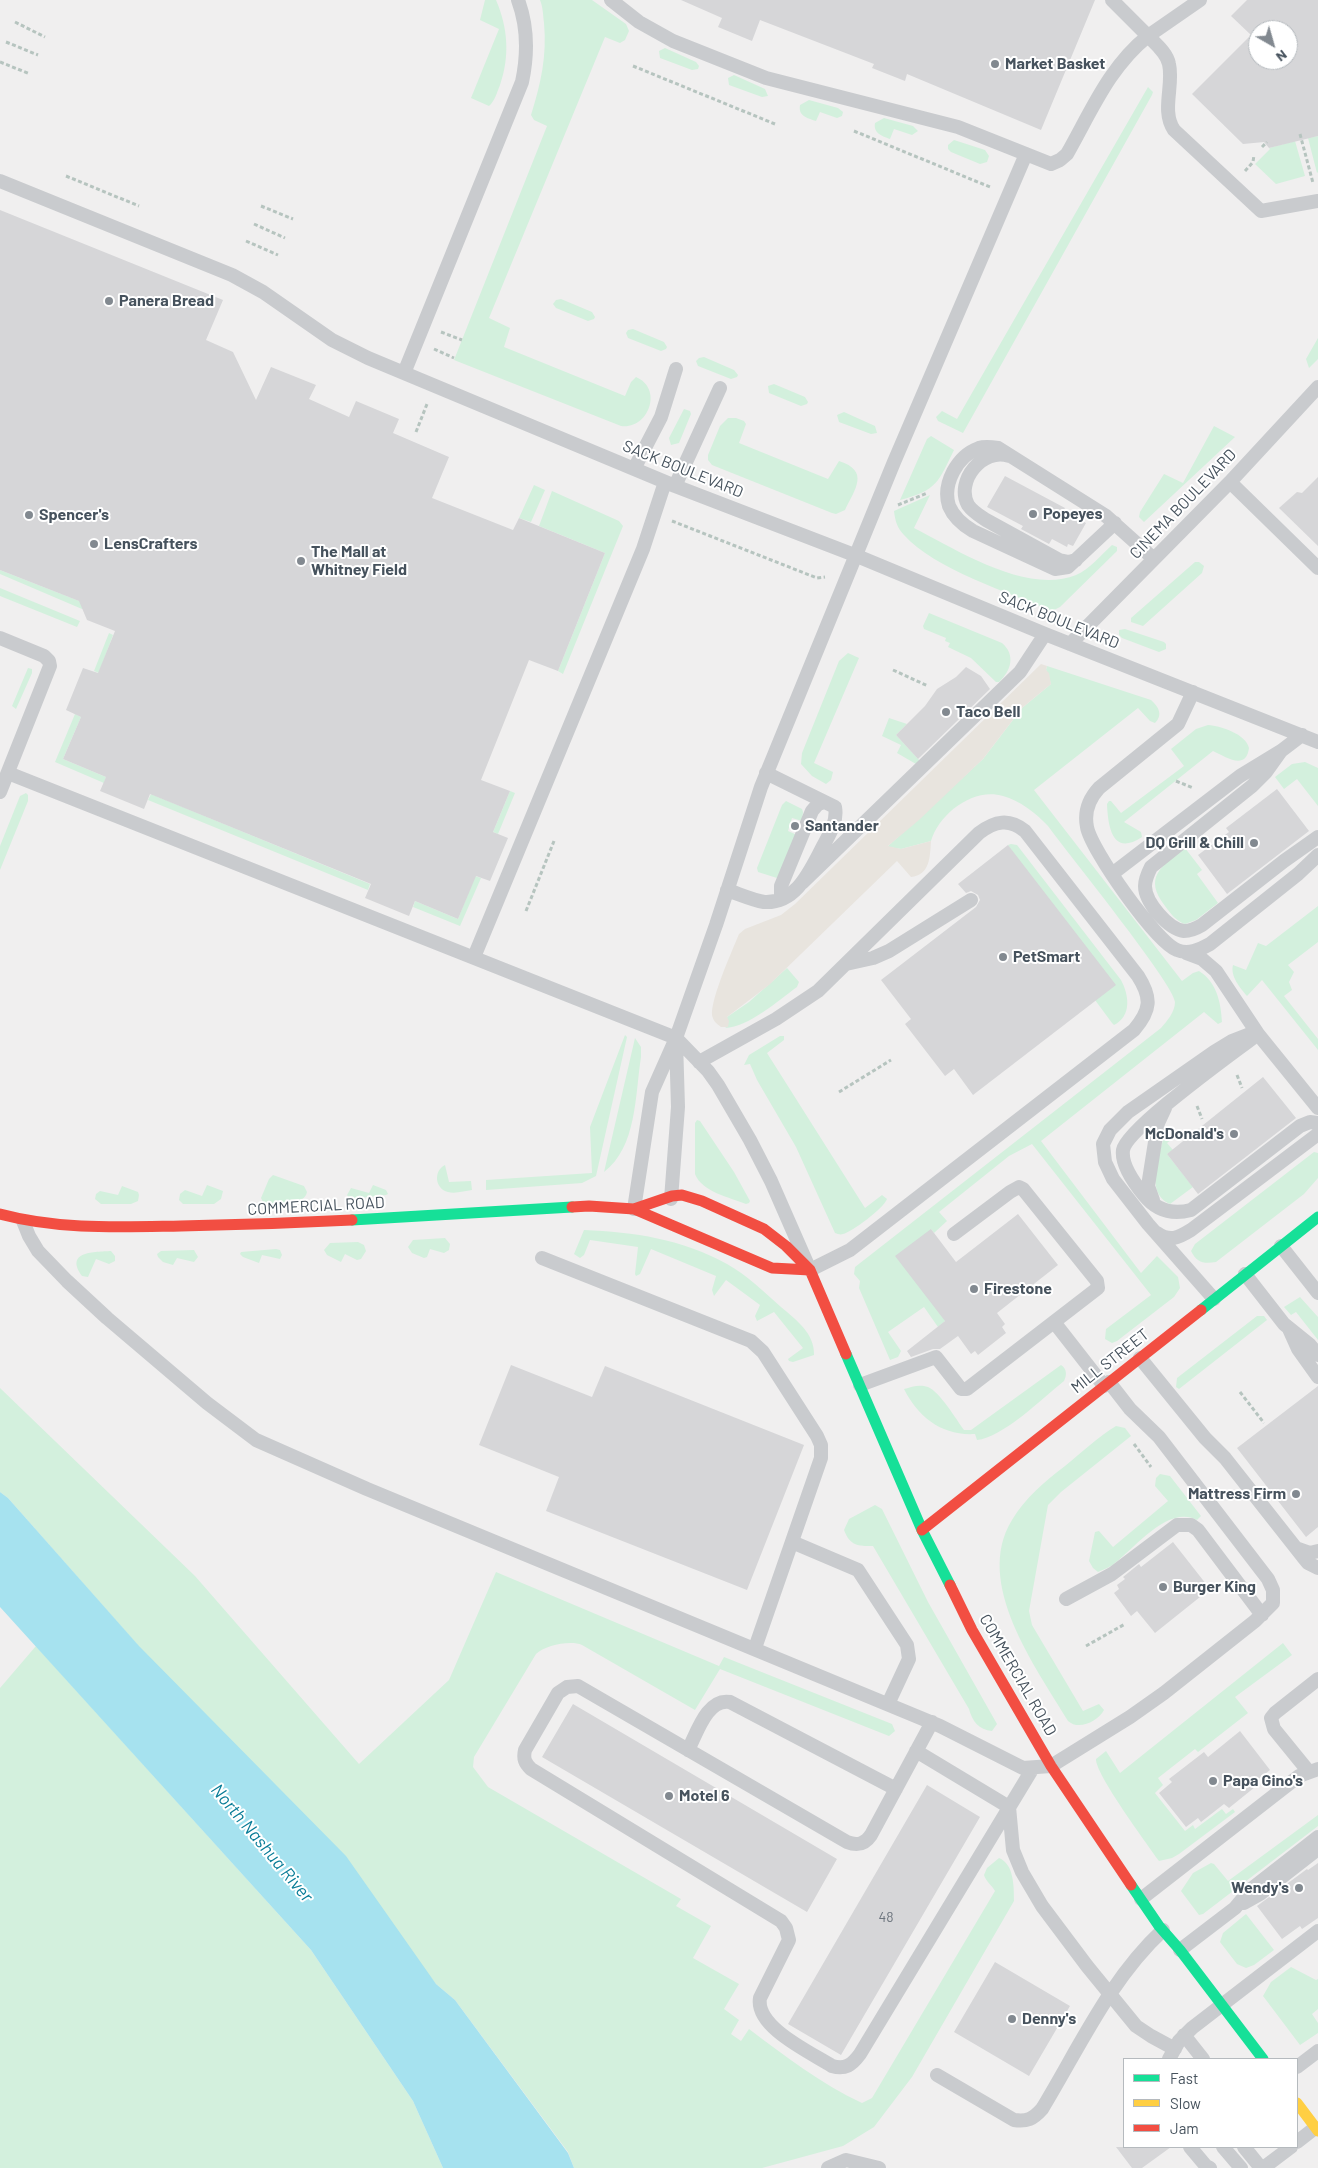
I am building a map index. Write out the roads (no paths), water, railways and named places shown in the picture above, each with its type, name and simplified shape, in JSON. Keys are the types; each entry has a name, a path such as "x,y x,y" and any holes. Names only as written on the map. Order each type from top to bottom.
{"street":[{"name":"COMMERCIAL ROAD","path":"0,1214 23,1221 64,1227 231,1226 589,1206 634,1208 672,1196 682,1195 702,1201 764,1229 786,1246 810,1270 922,1530 972,1630 1051,1766 1163,1930 1262,2058"},
{"name":"COMMERCIAL ROAD","path":"634,1208 669,1225 772,1268 810,1270"},
{"name":"MILL STREET","path":"922,1530 1318,1216"},
{"path":"1298,2104 1317,2129"}],"lane":[{"path":"404,373 522,82 527,40 518,0"},
{"path":"611,0 639,22 673,41 766,78 958,127 1051,164 1067,154 1113,72 1134,47 1200,0"},
{"path":"1112,0 1148,36 1170,65 1169,119 1174,130 1261,211 1266,212 1318,200"},
{"path":"634,1208 652,1092 676,1038 766,773 1026,154"},
{"name":"SACK BOULEVARD","path":"0,181 232,275 263,292 332,340 368,358 670,484 857,556 1045,634 1302,734 1318,742"},
{"path":"634,469 660,417 676,369"},
{"name":"CINEMA BOULEVARD","path":"1070,644 1230,482 1318,387"},
{"path":"474,957 670,484 720,388"},
{"path":"1115,523 1079,559 1068,567 1055,569 973,531 962,524 950,507 948,484 957,467 969,454 978,448 998,448 1094,507 1115,523 1154,559"},
{"path":"1019,460 1006,455 997,455 977,465 972,471 965,487 968,504 976,514 1059,560 1069,562 1079,559"},
{"path":"1230,482 1318,568"},
{"path":"727,890 765,902 785,897 802,883 1016,676 1045,634"},
{"path":"0,638 44,656 49,661 50,666 0,792"},
{"path":"1193,692 1178,724 1099,788 1089,800 1086,817 1089,836 1112,874 1161,939 1171,948 1202,959 1216,971 1258,1034 1318,1108"},
{"path":"1112,874 1240,776 1281,752 1302,734"},
{"path":"1281,752 1266,772 1252,786 1151,867 1145,886 1149,900 1172,926 1179,930 1192,930 1318,837"},
{"path":"8,773 676,1038 700,1062 718,1086 750,1140 775,1189 810,1270 850,1250 1134,1030 1145,1016 1148,1007 1147,994 1138,976 1025,831 1017,824 999,822 989,825 979,833 818,991 700,1062"},
{"path":"766,773 835,807 836,818 802,883"},
{"path":"785,897 782,895 781,886 812,811 818,804 824,802"},
{"path":"1186,953 1210,944 1298,874 1318,855"},
{"path":"846,964 873,958 889,951 971,900"},
{"path":"1214,1299 1134,1207 1109,1171 1103,1152 1105,1138 1116,1122 1128,1112 1214,1052 1248,1034 1258,1034"},
{"path":"1258,1034 1166,1105 1129,1138 1123,1151 1125,1164 1139,1188 1157,1206 1174,1213 1191,1210 1300,1126 1310,1122 1318,1123"},
{"path":"669,1225 678,1107 676,1038"},
{"path":"1157,1206 1149,1192 1148,1186 1158,1123 1166,1105"},
{"path":"1156,1233 1165,1239 1173,1239 1191,1230 1318,1134"},
{"path":"860,1385 936,1357 961,1388 967,1389 1094,1292 1098,1284 1023,1189 1015,1189 954,1234"},
{"path":"23,1221 38,1251 67,1281 194,1392 256,1440 417,1510 932,1722 1023,1768 1051,1766 1153,1701 1262,1615 1273,1603 1273,1590 1268,1580 1159,1437 1107,1384 1054,1322"},
{"path":"1281,1246 1318,1293"},
{"path":"542,1258 751,1341 763,1352 817,1436 821,1445 821,1458 755,1648"},
{"path":"1245,1274 1289,1329 1318,1355"},
{"path":"1289,1329 1298,1350 1318,1377"},
{"path":"1140,1358 1205,1438 1225,1458 1308,1564 1318,1568"},
{"path":"1066,1598 1112,1574 1166,1532 1182,1524 1191,1525 1198,1530 1262,1615"},
{"path":"792,1542 858,1570 907,1645 909,1659 888,1704"},
{"path":"1296,1548 1310,1553 1318,1551"},
{"path":"1141,1899 1299,1776 1314,1771 1274,1729 1272,1718 1275,1713 1318,1679"},
{"path":"932,1722 868,1838 861,1844 852,1844 578,1686 567,1687 558,1694 525,1750 524,1757 525,1762 532,1769 782,1921 789,1940 760,1998 759,2005 762,2016 770,2026 838,2068 845,2068 850,2065 860,2054 1033,1768"},
{"path":"688,1750 711,1708 720,1701 730,1702 896,1789"},
{"path":"916,1751 1009,1807"},
{"path":"1009,1807 1013,1850 1022,1872 1042,1906 1110,1995 1140,2029 1173,2055 1184,2035 1318,1931"},
{"path":"1235,1908 1250,1890 1318,1836"},
{"path":"1180,1950 1235,1908 1254,1899 1318,1849"},
{"path":"937,2076 1014,2120 1023,2122 1031,2120 1042,2110 1110,1995 1134,1959 1163,1930"},
{"path":"1184,2035 1202,2058"},
{"path":"1298,2066 1318,2051"},
{"path":"1298,2141 1317,2129"},
{"path":"1191,2148 1206,2166 1210,2168"},
{"path":"1224,2148 1241,2168"},
{"path":"1245,2148 1262,2168 1274,2152 1288,2148"},
{"path":"828,2168 846,2160 879,2168"}],"water":[{"name":"North Nashua River","path":"0,1492 8,1498 139,1646 346,1856 436,1984 455,2000 568,2153 574,2168 443,2168 413,2101 311,1950 0,1607"}],"place":[{"name":"Market Basket","path":"995,64"},
{"name":"Panera Bread","path":"109,301"},
{"name":"Popeyes","path":"1033,514"},
{"name":"Spencer's","path":"29,515"},
{"name":"LensCrafters","path":"94,544"},
{"name":"The Mall at Whitney Field","path":"301,561"},
{"name":"Taco Bell","path":"946,712"},
{"name":"Santander","path":"795,826"},
{"name":"DQ Grill & Chill","path":"1254,843"},
{"name":"PetSmart","path":"1003,957"},
{"name":"McDonald's","path":"1234,1134"},
{"name":"Firestone","path":"974,1289"},
{"name":"Mattress Firm","path":"1296,1494"},
{"name":"Burger King","path":"1163,1587"},
{"name":"Papa Gino's","path":"1213,1781"},
{"name":"Motel 6","path":"669,1796"},
{"name":"Wendy's","path":"1299,1888"},
{"name":"Denny's","path":"1012,2019"}]}
